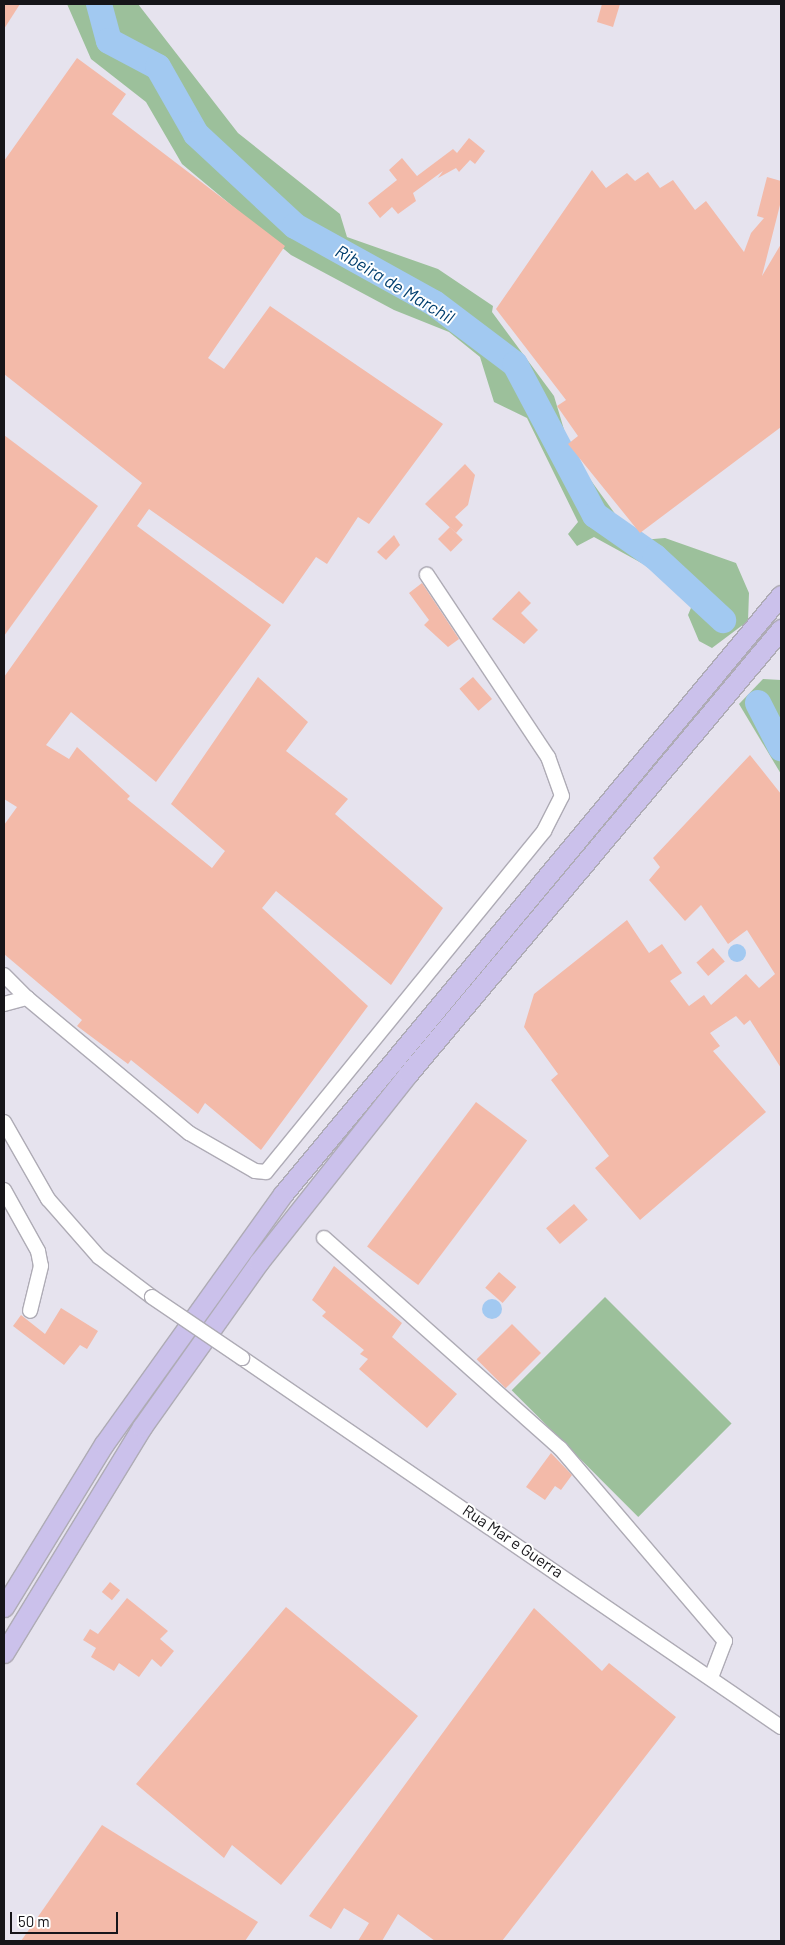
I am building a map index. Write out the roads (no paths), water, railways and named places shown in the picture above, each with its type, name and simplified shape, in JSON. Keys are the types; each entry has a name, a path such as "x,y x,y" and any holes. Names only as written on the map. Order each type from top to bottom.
{"main road":[{"path":"4,1607 104,1444 283,1194 781,595"},
{"path":"4,1653 137,1435 259,1262 415,1066 781,628"}],"street":[{"path":"4,974 27,998 189,1133 255,1171 266,1172 544,831 562,796 548,757 427,574"},
{"path":"4,1004 27,998"},
{"path":"4,1108 4,1121"},
{"name":"Rua Mar e Guerra","path":"4,1121 48,1199 98,1257 152,1297 711,1677 781,1727"},
{"path":"4,1190 40,1259 30,1311"},
{"path":"324,1238 560,1448 725,1640 711,1677"}],"water":[{"path":"733,944 741,944 746,949 744,960 733,962 728,957 728,949"},
{"path":"492,1299 499,1302 502,1309 499,1316 492,1319 485,1316 482,1309 485,1302"}],"waterway":[{"name":"Ribeira de Marchil","path":"99,4 109,41 158,67 196,134 295,226 434,303 515,364 595,515 655,557 723,620"},
{"name":"Ribeira de Marchil","path":"758,703 781,748"}]}
